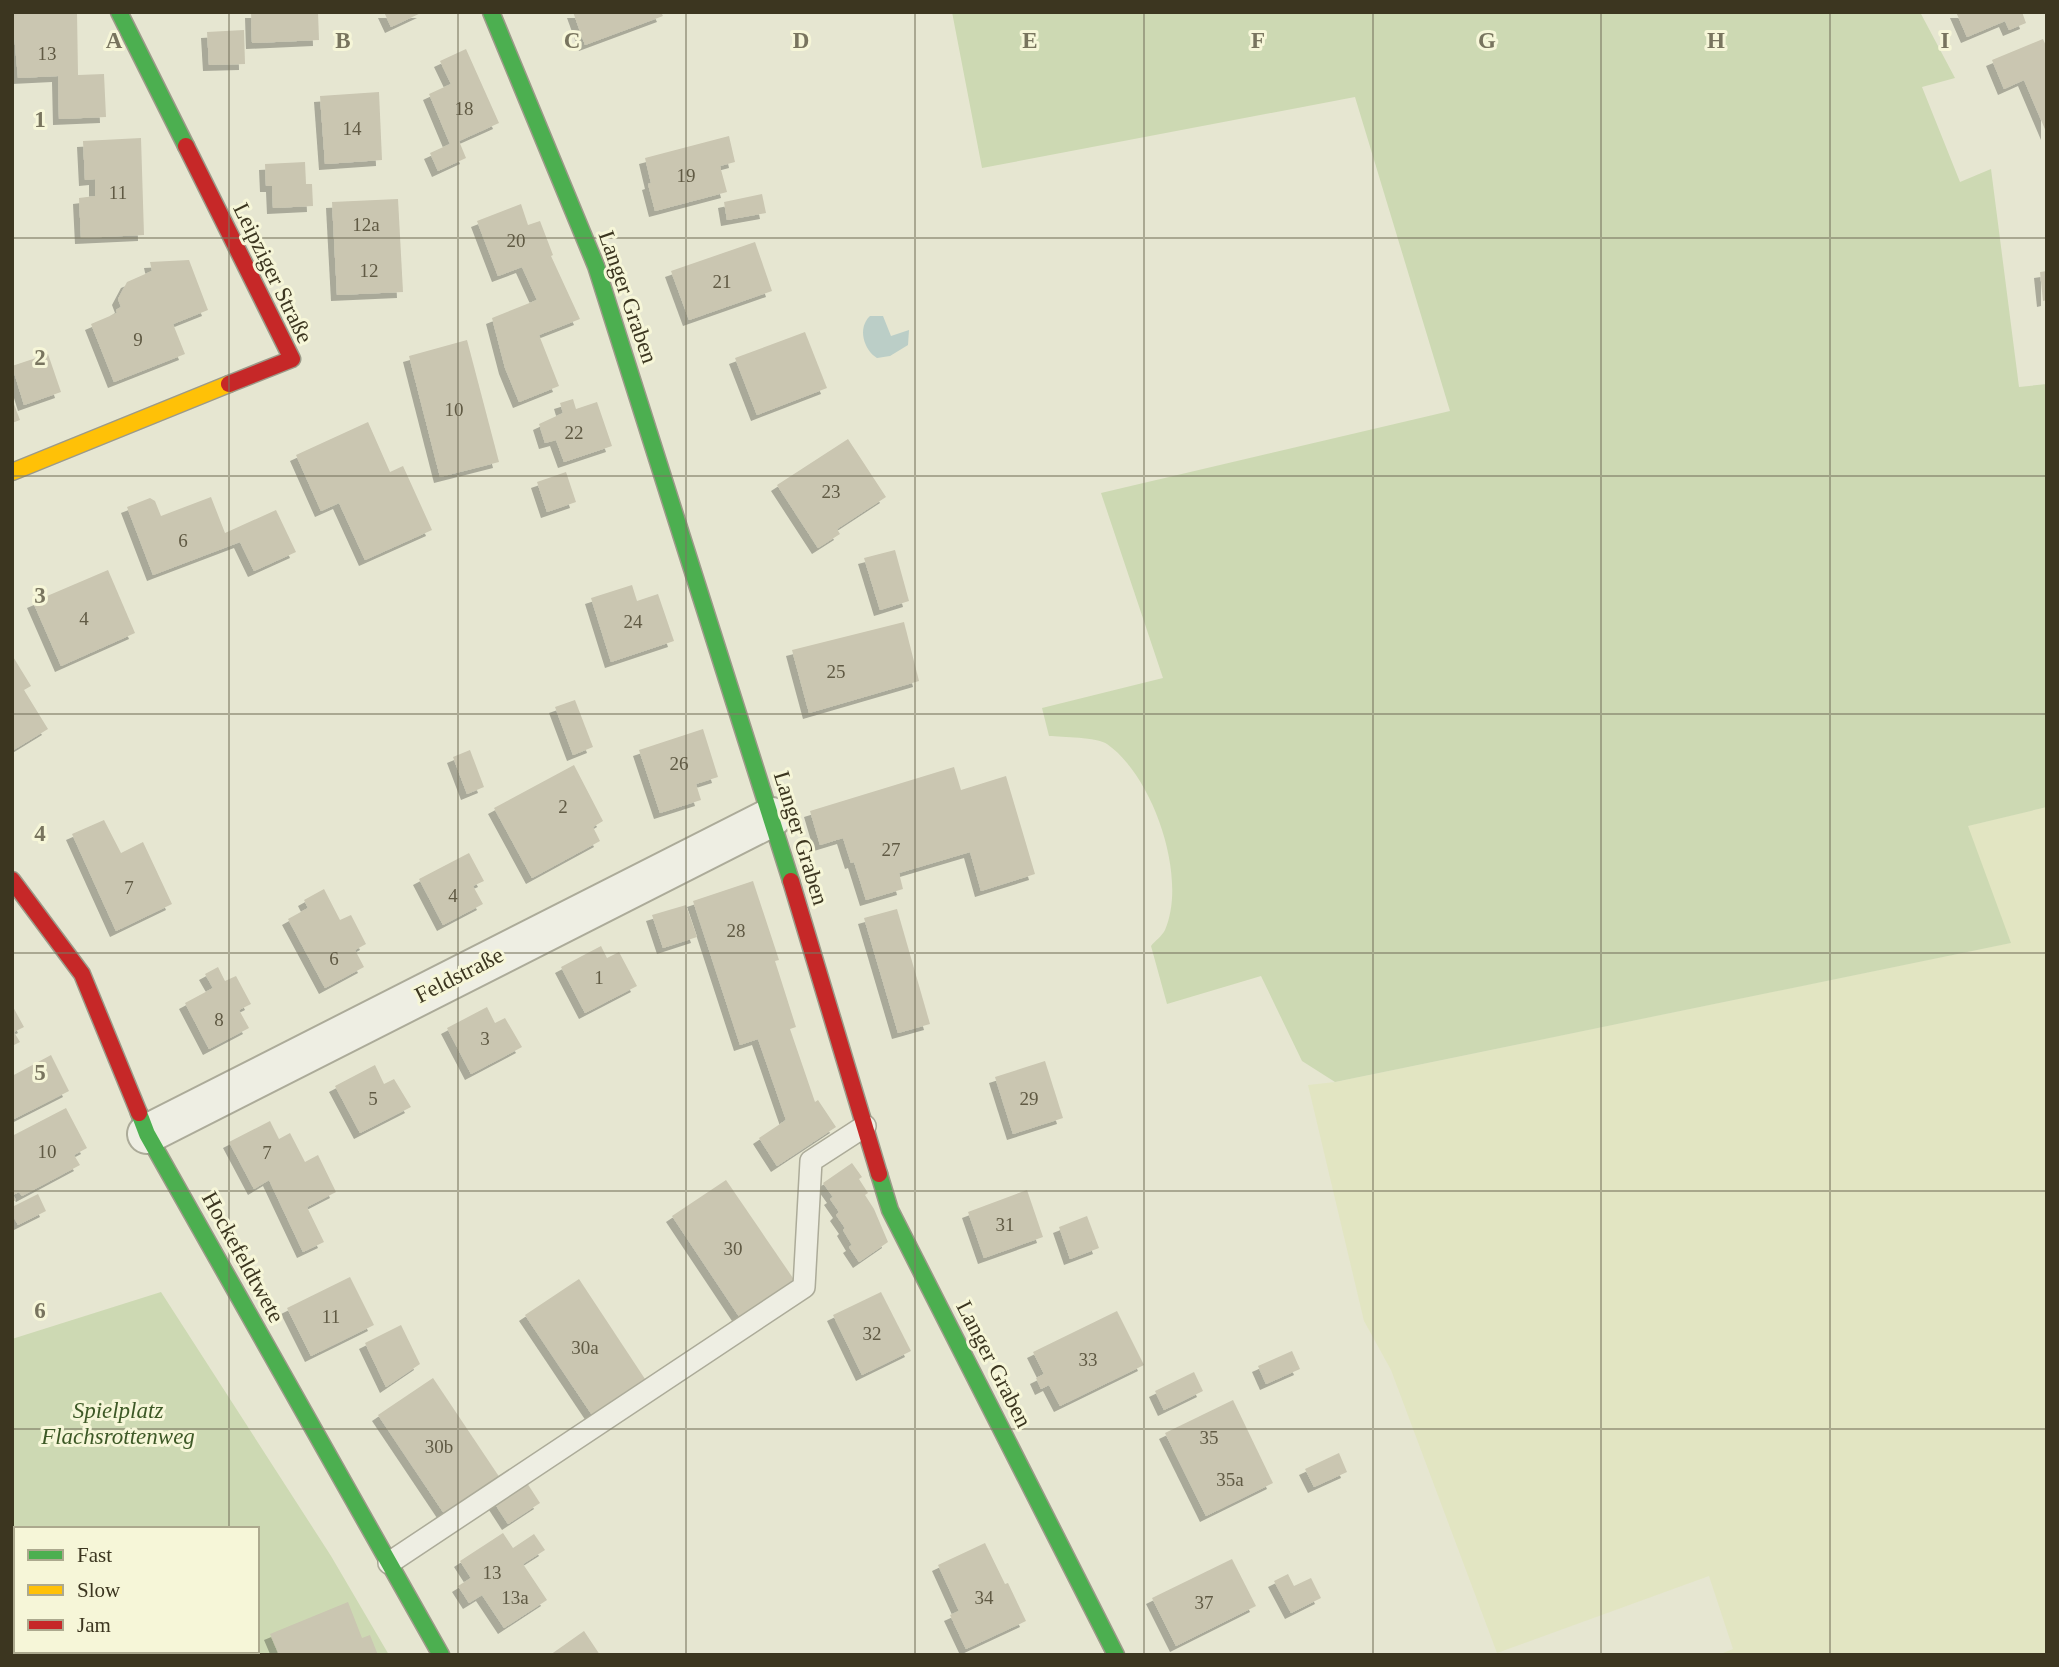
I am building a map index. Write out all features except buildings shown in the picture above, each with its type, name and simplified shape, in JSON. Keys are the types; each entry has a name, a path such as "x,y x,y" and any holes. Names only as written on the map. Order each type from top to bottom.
{"street":[{"name":"Leipziger Straße","path":"12,472 292,359 119,12"},
{"name":"Langer Graben","path":"491,12 596,266 772,817 890,1210 1116,1655"},
{"name":"Feldstraße","path":"147,1134 772,817"},
{"name":"Hockefeldtwete","path":"12,880 82,974 147,1134 441,1655"}],"lane":[{"path":"389,1563 804,1287 811,1161 865,1126"}],"green space":[{"path":"952,12 1920,12 1955,78 1922,87 1960,182 1991,169 2019,387 2047,384 2047,807 1968,826 2011,943 1335,1082 1302,1061 1261,976 1167,1004 1151,946 1165,930 1171,908 1172,883 1169,856 1152,803 1124,759 1107,744 1088,739 1049,736 1042,708 1163,678 1101,493 1450,411 1355,97 982,168"},
{"path":"2047,807 2047,1655 1718,1655 1733,1649 1709,1576 1497,1653 1391,1370 1364,1321 1308,1085 1335,1082 2010,943 1967,826"},
{"name":"Spielplatz Flachsrottenweg","path":"161,1292 331,1556 389,1655 12,1655 12,1339"}],"shaded area":[{"path":"870,316 883,316 891,336 909,330 908,345 890,356 877,358 869,350 863,332"}],"traffic: fast":[{"path":"119,12 186,146"},
{"path":"491,12 596,266 791,881"},
{"path":"139,1113 147,1134 441,1655"},
{"path":"879,1174 890,1210 1116,1655"}],"traffic: slow":[{"path":"12,472 229,384"}],"traffic: jam":[{"path":"186,146 292,359 229,384"},
{"path":"12,880 82,974 139,1113"},
{"path":"791,881 879,1174"}]}
